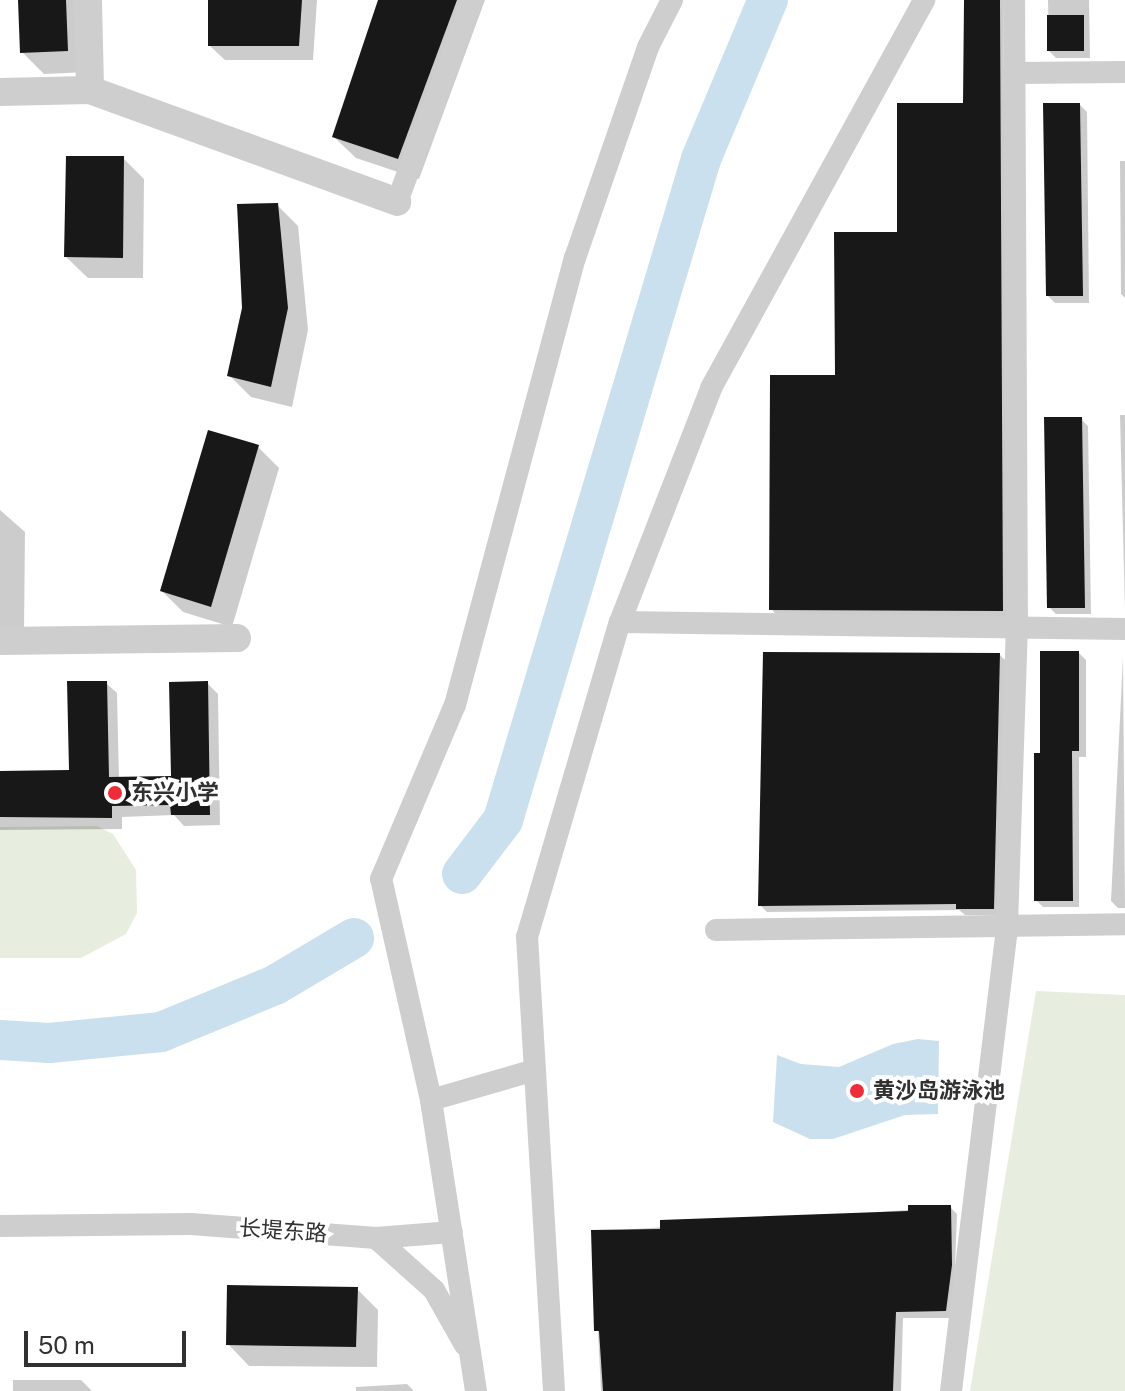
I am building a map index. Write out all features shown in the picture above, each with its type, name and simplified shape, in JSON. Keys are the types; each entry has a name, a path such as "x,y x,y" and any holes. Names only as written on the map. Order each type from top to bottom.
{"street":[{"path":"88,0 90,90"},
{"path":"0,92 90,90 397,202 472,0"},
{"path":"476,1391 431,1100 381,879 455,705 575,258 648,47 672,0"},
{"path":"554,1391 527,937 620,622 711,388 924,0"},
{"path":"951,1391 1007,926 1017,627 1014,0"},
{"path":"1013,73 1125,72"},
{"path":"620,622 1125,629"},
{"path":"0,641 237,638"},
{"path":"716,930 1125,924"},
{"path":"431,1100 535,1070"},
{"name":"长堤东路","path":"0,1226 191,1224 376,1238 452,1232"},
{"path":"376,1238 434,1290 473,1360"}],"green space":[{"path":"97,826 113,834 136,870 137,913 126,934 81,958 0,958 0,827"},
{"path":"1036,991 1125,995 1125,1391 970,1391"}],"water":[{"name":"黄沙岛游泳池","path":"918,1039 939,1041 938,1114 905,1115 833,1139 810,1139 773,1122 777,1055 801,1064 839,1067 893,1044"}],"building":[{"path":"18,0 66,0 68,51 20,53"},
{"path":"208,0 302,0 299,46 208,46"},
{"path":"378,0 457,0 398,159 332,137"},
{"path":"964,0 1000,0 1003,611 769,610 770,375 835,375 834,232 897,232 897,103 963,103"},
{"path":"1047,15 1084,15 1084,51 1047,51"},
{"path":"1043,103 1080,103 1083,296 1046,296"},
{"path":"66,156 124,156 123,258 64,257"},
{"path":"278,203 288,308 271,387 227,376 242,308 237,204"},
{"path":"1044,417 1082,417 1085,608 1047,608"},
{"path":"208,430 259,445 211,607 160,591"},
{"path":"1040,651 1079,651 1079,751 1072,751 1073,901 1034,901 1034,753 1040,753"},
{"path":"763,652 1000,653 994,909 956,909 956,904 758,906"},
{"path":"67,681 107,681 109,777 171,776 169,682 208,681 210,815 171,815 170,805 112,806 112,818 0,817 0,771 69,770"},
{"path":"908,1205 951,1205 952,1265 946,1311 896,1312 893,1391 603,1391 599,1331 594,1331 591,1230 660,1229 660,1220 908,1211"},
{"path":"227,1285 358,1287 356,1347 226,1345"}],"waterway":[{"path":"462,874 503,820 701,159 768,0"},
{"path":"0,1040 49,1043 161,1032 275,985 354,938"}],"place":[{"name":"东兴小学","path":"115,793"},
{"name":"黄沙岛游泳池","path":"857,1091"}]}
